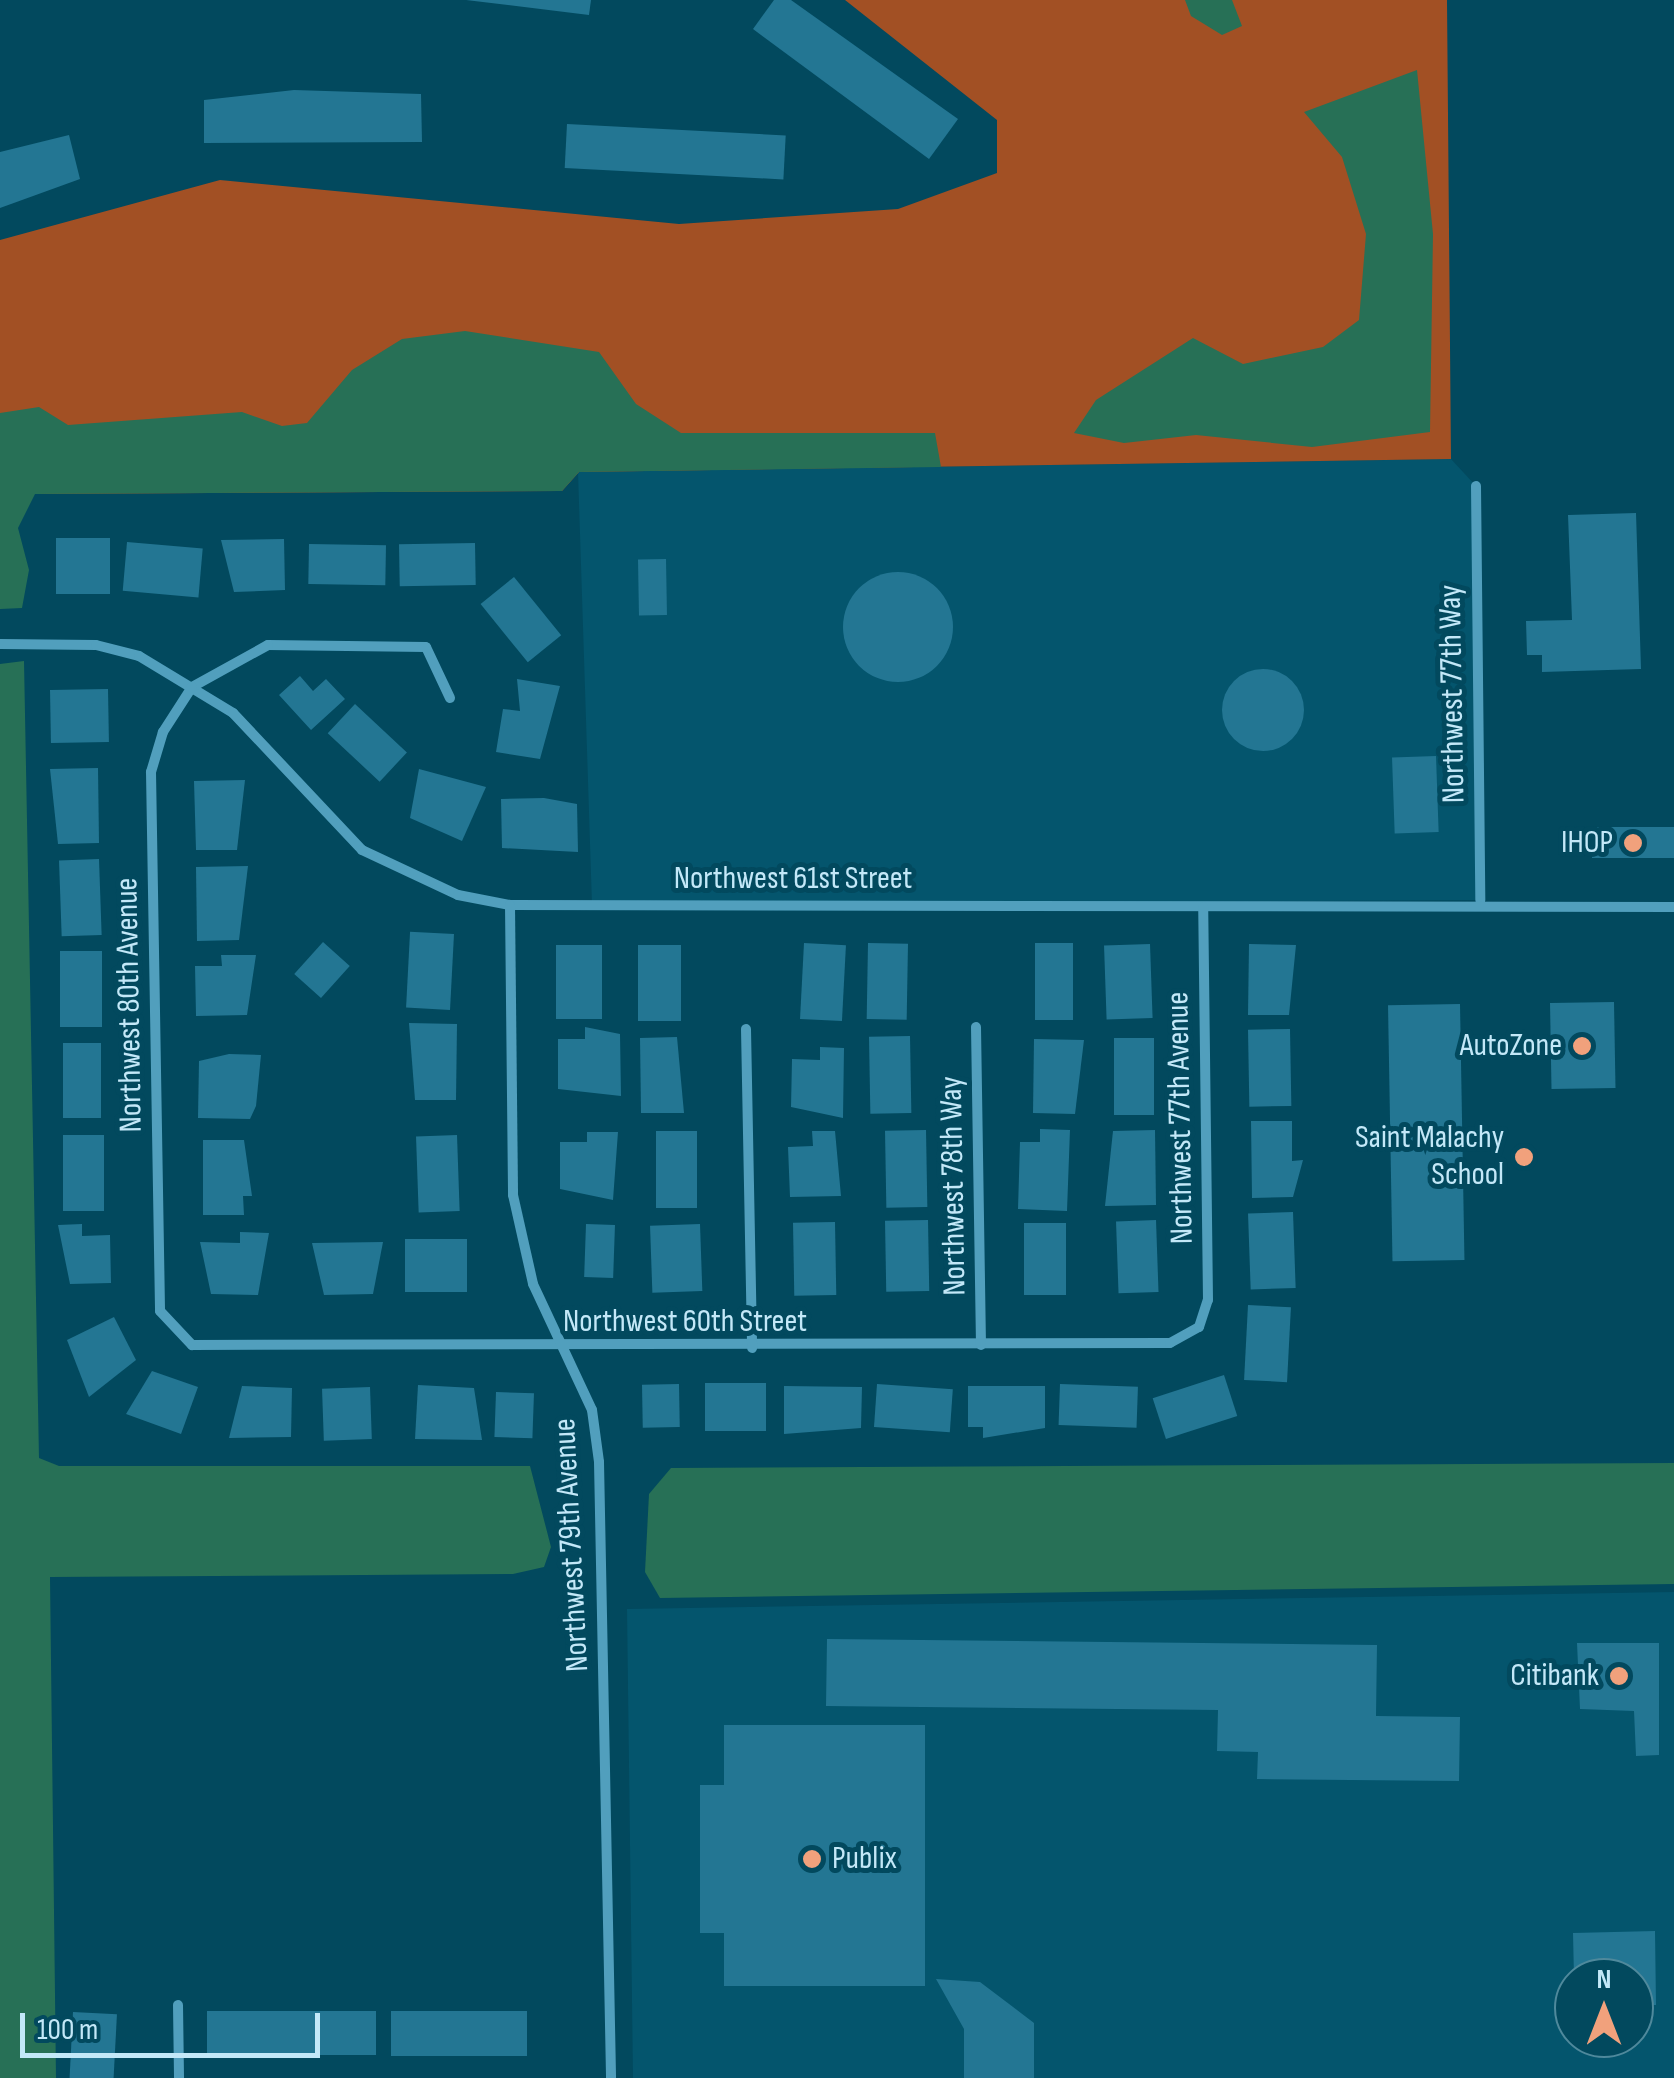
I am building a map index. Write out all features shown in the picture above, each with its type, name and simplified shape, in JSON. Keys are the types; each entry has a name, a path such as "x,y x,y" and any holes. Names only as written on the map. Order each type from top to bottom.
{"street":[{"name":"Northwest 77th Way","path":"1476,486 1480,900"},
{"path":"192,687 268,645 400,640 439,660 450,698"},
{"name":"Northwest 61st Street","path":"0,644 96,645 192,687 232,713 362,850 458,895 510,905 1204,907 1480,900 1674,907"},
{"name":"Northwest 80th Avenue","path":"171,1330 160,1311 150,772 192,687"},
{"name":"Northwest 79th Avenue","path":"510,905 513,1195 533,1284 568,1346 599,1462 611,2078"},
{"name":"Northwest 77th Avenue","path":"1198,1327 1208,1300 1204,907"},
{"name":"Northwest 78th Way","path":"976,1027 981,1344"},
{"path":"746,1029 752,1348"},
{"name":"Northwest 60th Street","path":"171,1330 192,1344 752,1348 1170,1343 1198,1327"},
{"path":"178,2005 180,2078"}],"shaded area":[{"path":"845,0 1447,0 1451,459 579,472 562,491 35,494 0,485 0,240 220,180 679,224 898,209 997,173 997,120"},
{"path":"1185,0 1232,0 1242,26 1222,35 1191,16"},
{"path":"1417,70 1433,234 1430,432 1312,447 1196,435 1124,443 1074,433 1096,400 1193,338 1243,364 1323,347 1359,320 1366,234 1342,157 1304,112"},
{"path":"465,331 599,352 636,404 681,433 935,433 941,467 579,472 562,491 35,494 18,528 29,570 22,608 0,609 0,413 39,407 68,425 242,412 282,426 307,423 352,370 402,339"},
{"path":"1451,459 1476,486 1480,900 592,905 578,472"},
{"path":"24,661 39,1458 59,1466 530,1466 551,1547 544,1567 513,1574 50,1577 56,2078 0,2078 0,664"},
{"path":"1674,1463 1674,1584 660,1598 645,1572 649,1494 671,1468"},
{"path":"1674,1592 1674,2078 633,2078 627,1609"}],"building":[{"path":"466,0 591,0 589,15"},
{"path":"774,0 791,0 958,119 929,159 753,29"},
{"path":"294,90 421,94 422,142 204,143 204,100"},
{"path":"567,124 786,135 783,179 565,168"},
{"path":"69,135 80,179 0,208 0,152"},
{"path":"1636,513 1641,669 1542,672 1542,655 1527,655 1526,621 1572,620 1568,515"},
{"path":"56,538 110,538 110,594 56,594"},
{"path":"284,539 285,590 234,592 221,540"},
{"path":"127,542 203,549 198,597 123,591"},
{"path":"475,543 476,585 400,586 399,544"},
{"path":"309,544 386,545 385,585 308,584"},
{"path":"638,559 666,559 667,615 639,615"},
{"path":"898,572 919,576 937,588 949,606 953,627 949,648 937,666 919,678 898,682 877,678 859,666 847,648 843,627 847,606 859,588 877,576"},
{"path":"514,577 561,635 528,662 481,604"},
{"path":"1263,669 1292,681 1304,710 1292,739 1263,751 1234,739 1222,710 1234,681"},
{"path":"300,676 313,691 326,679 345,699 311,730 279,695"},
{"path":"517,679 560,686 540,759 496,752 503,709 520,711"},
{"path":"108,689 109,742 51,743 50,690"},
{"path":"355,704 407,752 380,782 328,733"},
{"path":"1436,756 1439,832 1395,833 1392,758"},
{"path":"98,768 99,843 58,844 50,769"},
{"path":"419,769 486,787 462,841 410,818"},
{"path":"245,780 237,850 196,850 194,781"},
{"path":"544,798 577,804 578,852 502,848 501,799"},
{"name":"IHOP","path":"1592,827 1674,827 1674,858 1592,858"},
{"path":"99,859 102,935 62,936 59,860"},
{"path":"248,866 239,940 197,941 196,867"},
{"path":"410,932 454,934 450,1010 406,1008"},
{"path":"323,942 350,966 321,998 294,974"},
{"path":"804,943 846,945 842,1021 800,1019"},
{"path":"868,943 908,944 907,1020 867,1019"},
{"path":"1035,943 1073,943 1073,1020 1035,1020"},
{"path":"1150,944 1153,1018 1107,1020 1104,946"},
{"path":"1249,944 1296,945 1289,1015 1248,1015"},
{"path":"556,945 602,945 602,1019 556,1019"},
{"path":"638,945 681,945 681,1021 638,1021"},
{"path":"60,951 102,951 102,1027 60,1027"},
{"path":"221,955 256,955 247,1015 196,1016 195,966 222,966"},
{"name":"AutoZone","path":"1614,1002 1616,1088 1552,1089 1550,1003"},
{"path":"1460,1004 1464,1260 1392,1261 1388,1005"},
{"path":"409,1023 457,1024 456,1100 415,1100"},
{"path":"585,1027 620,1034 621,1096 558,1089 558,1039 585,1039"},
{"path":"1290,1029 1291,1106 1249,1107 1248,1030"},
{"path":"910,1036 911,1113 870,1114 869,1037"},
{"path":"677,1037 684,1113 641,1113 640,1038"},
{"path":"1114,1038 1154,1038 1154,1115 1114,1115"},
{"path":"1034,1039 1084,1040 1075,1114 1033,1113"},
{"path":"63,1043 101,1043 101,1118 63,1118"},
{"path":"820,1047 844,1048 843,1118 791,1107 792,1059 820,1060"},
{"path":"229,1054 261,1055 256,1106 250,1119 198,1118 199,1061"},
{"path":"1251,1121 1292,1121 1292,1161 1303,1160 1293,1197 1252,1198"},
{"path":"1040,1129 1070,1130 1067,1211 1018,1209 1020,1142 1040,1142"},
{"path":"926,1130 927,1207 886,1208 885,1131"},
{"path":"1155,1130 1156,1205 1105,1206 1113,1131"},
{"path":"656,1131 697,1131 697,1208 656,1208"},
{"path":"812,1131 835,1131 841,1196 790,1197 788,1147 813,1146"},
{"path":"587,1132 618,1132 613,1200 560,1189 560,1142 587,1142"},
{"path":"63,1135 104,1135 104,1211 63,1211"},
{"path":"457,1135 460,1211 419,1212 416,1136"},
{"path":"203,1140 244,1140 252,1196 243,1196 244,1215 203,1215"},
{"path":"1293,1212 1296,1288 1251,1290 1248,1214"},
{"path":"928,1220 929,1291 886,1292 885,1221"},
{"path":"1156,1220 1159,1292 1119,1293 1116,1221"},
{"path":"835,1222 836,1295 794,1296 793,1223"},
{"path":"1024,1223 1066,1223 1066,1295 1024,1295"},
{"path":"82,1224 82,1236 110,1235 111,1283 70,1284 58,1225"},
{"path":"586,1224 615,1225 613,1278 584,1277"},
{"path":"700,1224 702,1291 652,1293 650,1226"},
{"path":"240,1232 269,1233 258,1295 211,1294 200,1242 240,1243"},
{"path":"405,1239 467,1239 467,1292 405,1292"},
{"path":"383,1242 373,1294 324,1295 312,1243"},
{"path":"1248,1305 1291,1307 1287,1382 1244,1380"},
{"path":"114,1317 136,1360 89,1397 67,1340"},
{"path":"152,1371 198,1387 181,1434 126,1414"},
{"path":"1224,1375 1237,1416 1166,1439 1153,1398"},
{"path":"705,1383 766,1383 766,1431 705,1431"},
{"path":"679,1384 680,1427 643,1428 642,1385"},
{"path":"877,1384 953,1389 950,1432 874,1427"},
{"path":"1060,1384 1138,1387 1137,1428 1059,1425"},
{"path":"418,1385 474,1388 482,1440 415,1439"},
{"path":"242,1386 292,1388 291,1437 229,1438"},
{"path":"784,1386 862,1387 861,1428 784,1434"},
{"path":"968,1386 1045,1386 1045,1428 983,1438 983,1427 968,1427"},
{"path":"370,1387 372,1439 324,1441 322,1389"},
{"path":"496,1392 534,1393 532,1438 494,1437"},
{"path":"827,1639 1377,1645 1376,1716 1460,1717 1459,1781 1257,1779 1258,1752 1217,1751 1218,1710 826,1706"},
{"name":"Citibank","path":"1577,1643 1659,1643 1659,1755 1636,1756 1634,1711 1580,1709"},
{"name":"Publix","path":"724,1725 925,1725 925,1986 724,1986 724,1933 700,1933 700,1785 724,1785"},
{"path":"1655,1931 1656,2005 1654,1958 1574,1958 1573,1933"},
{"path":"936,1979 980,1982 1034,2023 1034,2078 964,2078 964,2029"},
{"path":"207,2011 376,2011 376,2055 207,2055"},
{"path":"391,2011 527,2011 527,2056 391,2056"},
{"path":"73,2012 117,2014 114,2078 70,2078"}],"place":[{"name":"IHOP","path":"1633,843"},
{"name":"AutoZone","path":"1582,1046"},
{"name":"Saint Malachy School","path":"1524,1157"},
{"name":"Citibank","path":"1619,1676"},
{"name":"Publix","path":"812,1859"}]}
